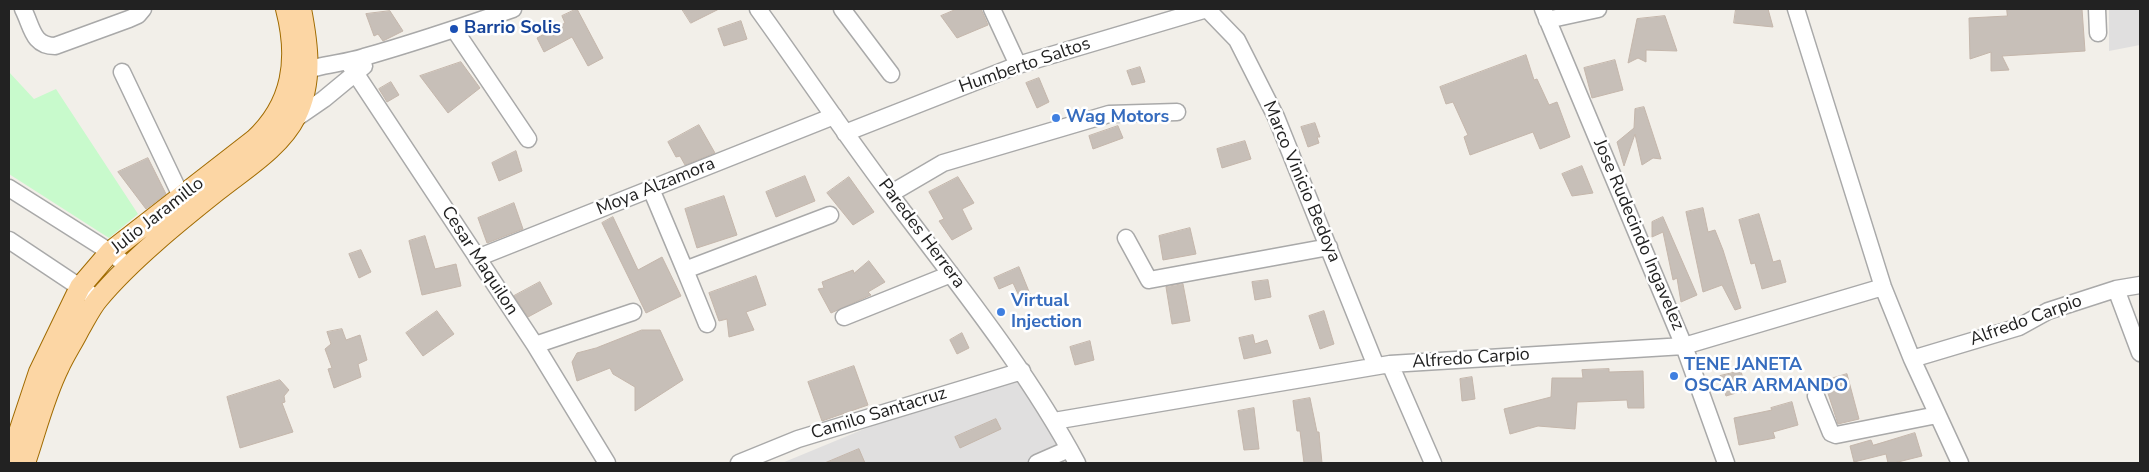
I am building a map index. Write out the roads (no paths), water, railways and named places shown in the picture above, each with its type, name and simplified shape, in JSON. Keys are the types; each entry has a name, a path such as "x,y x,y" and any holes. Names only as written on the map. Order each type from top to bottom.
{"main road":[{"name":"Julio Jaramillo","path":"25,463 59,366 98,299 129,267 189,213 282,137 287,115 289,78 293,58 291,30 286,9"},
{"name":"Julio Jaramillo","path":"9,462 39,372 80,287 110,252 182,198 254,140 266,128 287,115 304,89 308,69 306,38 301,9"}],"street":[{"path":"23,9 34,36 41,45 47,46 55,46 129,20 138,15 143,9"},
{"path":"287,115 352,68 376,54 513,9"},
{"name":"Paredes Herrera","path":"758,9 845,133 1022,371 1054,421 1077,463"},
{"path":"842,9 891,74"},
{"path":"992,9 1018,65"},
{"name":"Humberto Saltos","path":"845,133 1018,65 1207,9"},
{"name":"Marco Vinicio Bedoya","path":"1207,9 1237,40 1276,117 1329,247 1383,365 1433,463"},
{"path":"1545,14 1598,9"},
{"path":"1796,9 1883,287 1912,359 1960,463"},
{"path":"2097,9 2098,33"},
{"name":"Jose Rudecindo Ingavelez","path":"1545,14 1684,346 1726,463"},
{"path":"454,29 528,139"},
{"path":"289,78 308,69 352,68"},
{"name":"Cesar Maquilon","path":"352,68 535,345 607,463"},
{"path":"122,72 182,198"},
{"path":"890,194 943,163 1110,114 1177,112"},
{"name":"Moya Alzamora","path":"477,258 834,116"},
{"path":"9,188 110,252 129,267"},
{"path":"651,189 707,324"},
{"path":"685,270 830,216"},
{"path":"1126,238 1149,280 1329,247"},
{"path":"9,240 98,299"},
{"path":"844,317 951,274"},
{"name":"Alfredo Carpio","path":"1912,359 2019,327 2048,311 2116,289 2140,285"},
{"name":"Alfredo Carpio","path":"1054,421 1383,365 1684,346 1883,287"},
{"path":"2116,289 2140,353"},
{"path":"535,345 633,312"},
{"name":"Camilo Santacruz","path":"739,463 798,438 1022,371"},
{"path":"1816,396 1831,433 1836,435 1937,415"},
{"path":"1037,463 1069,449"}],"place":[{"name":"Barrio Solis","path":"454,29"},
{"name":"Wag Motors","path":"1056,118"},
{"name":"Virtual Injection","path":"1001,312"},
{"name":"TENE JANETA OSCAR ARMANDO","path":"1674,376"}]}
